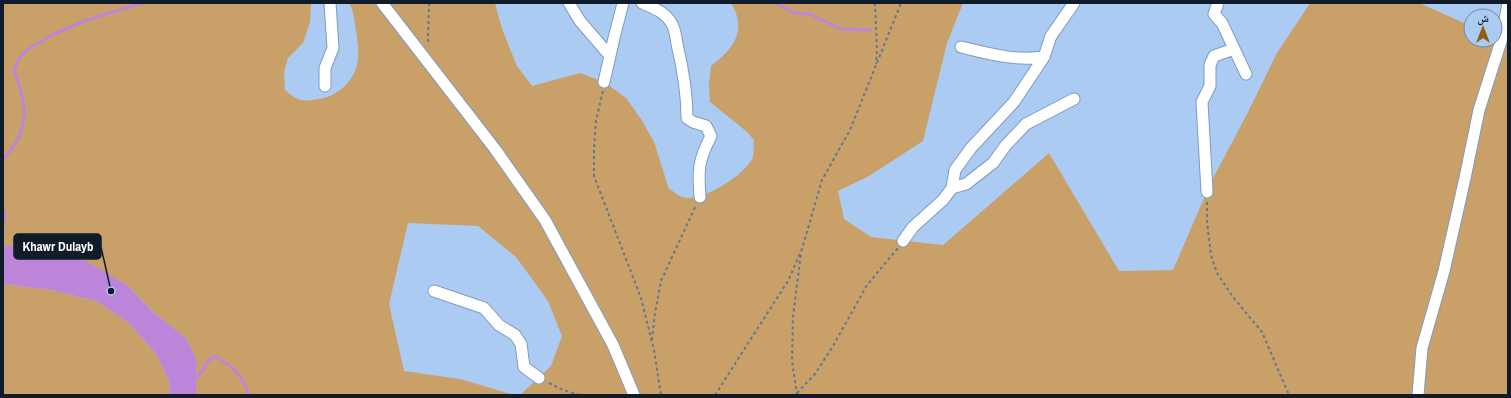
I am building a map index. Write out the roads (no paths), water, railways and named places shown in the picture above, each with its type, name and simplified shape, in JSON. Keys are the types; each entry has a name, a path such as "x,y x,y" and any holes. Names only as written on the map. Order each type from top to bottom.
{"street":[{"path":"325,86 325,68 332,48 330,3"},
{"path":"382,3 495,149 545,220 613,345 634,395"},
{"path":"569,3 580,21 610,56"},
{"path":"604,82 623,3"},
{"path":"642,3 657,9 665,15 672,24 682,66 687,103 687,118 693,122 706,126 711,136 703,152 698,171 700,197"},
{"path":"903,241 913,227 942,200 952,188 955,170 971,148 1014,102 1044,57 1051,36 1074,3"},
{"path":"1218,3 1214,14 1222,23 1246,74"},
{"path":"1418,395 1422,348 1444,271 1479,110 1502,38 1508,3"},
{"path":"961,47 994,55 1026,60 1044,57"},
{"path":"1207,192 1202,102 1210,86 1210,65 1214,56 1234,49"},
{"path":"952,188 966,184 987,168 1026,124 1074,100"},
{"path":"434,291 484,308 499,325 515,335 521,344 524,366 538,378"}],"waterway":[{"path":"3,159 12,149 18,138 24,118 22,96 14,71 19,58 28,49 56,33 87,20 142,3"},
{"path":"776,3 795,13 809,14 841,29 871,30"},
{"path":"3,206 5,219 3,222"},
{"path":"194,380 203,370 207,362 214,356 226,363 236,372 244,382 249,395"}],"place":[{"name":"Khawr Dulayb","path":"111,291"}]}
